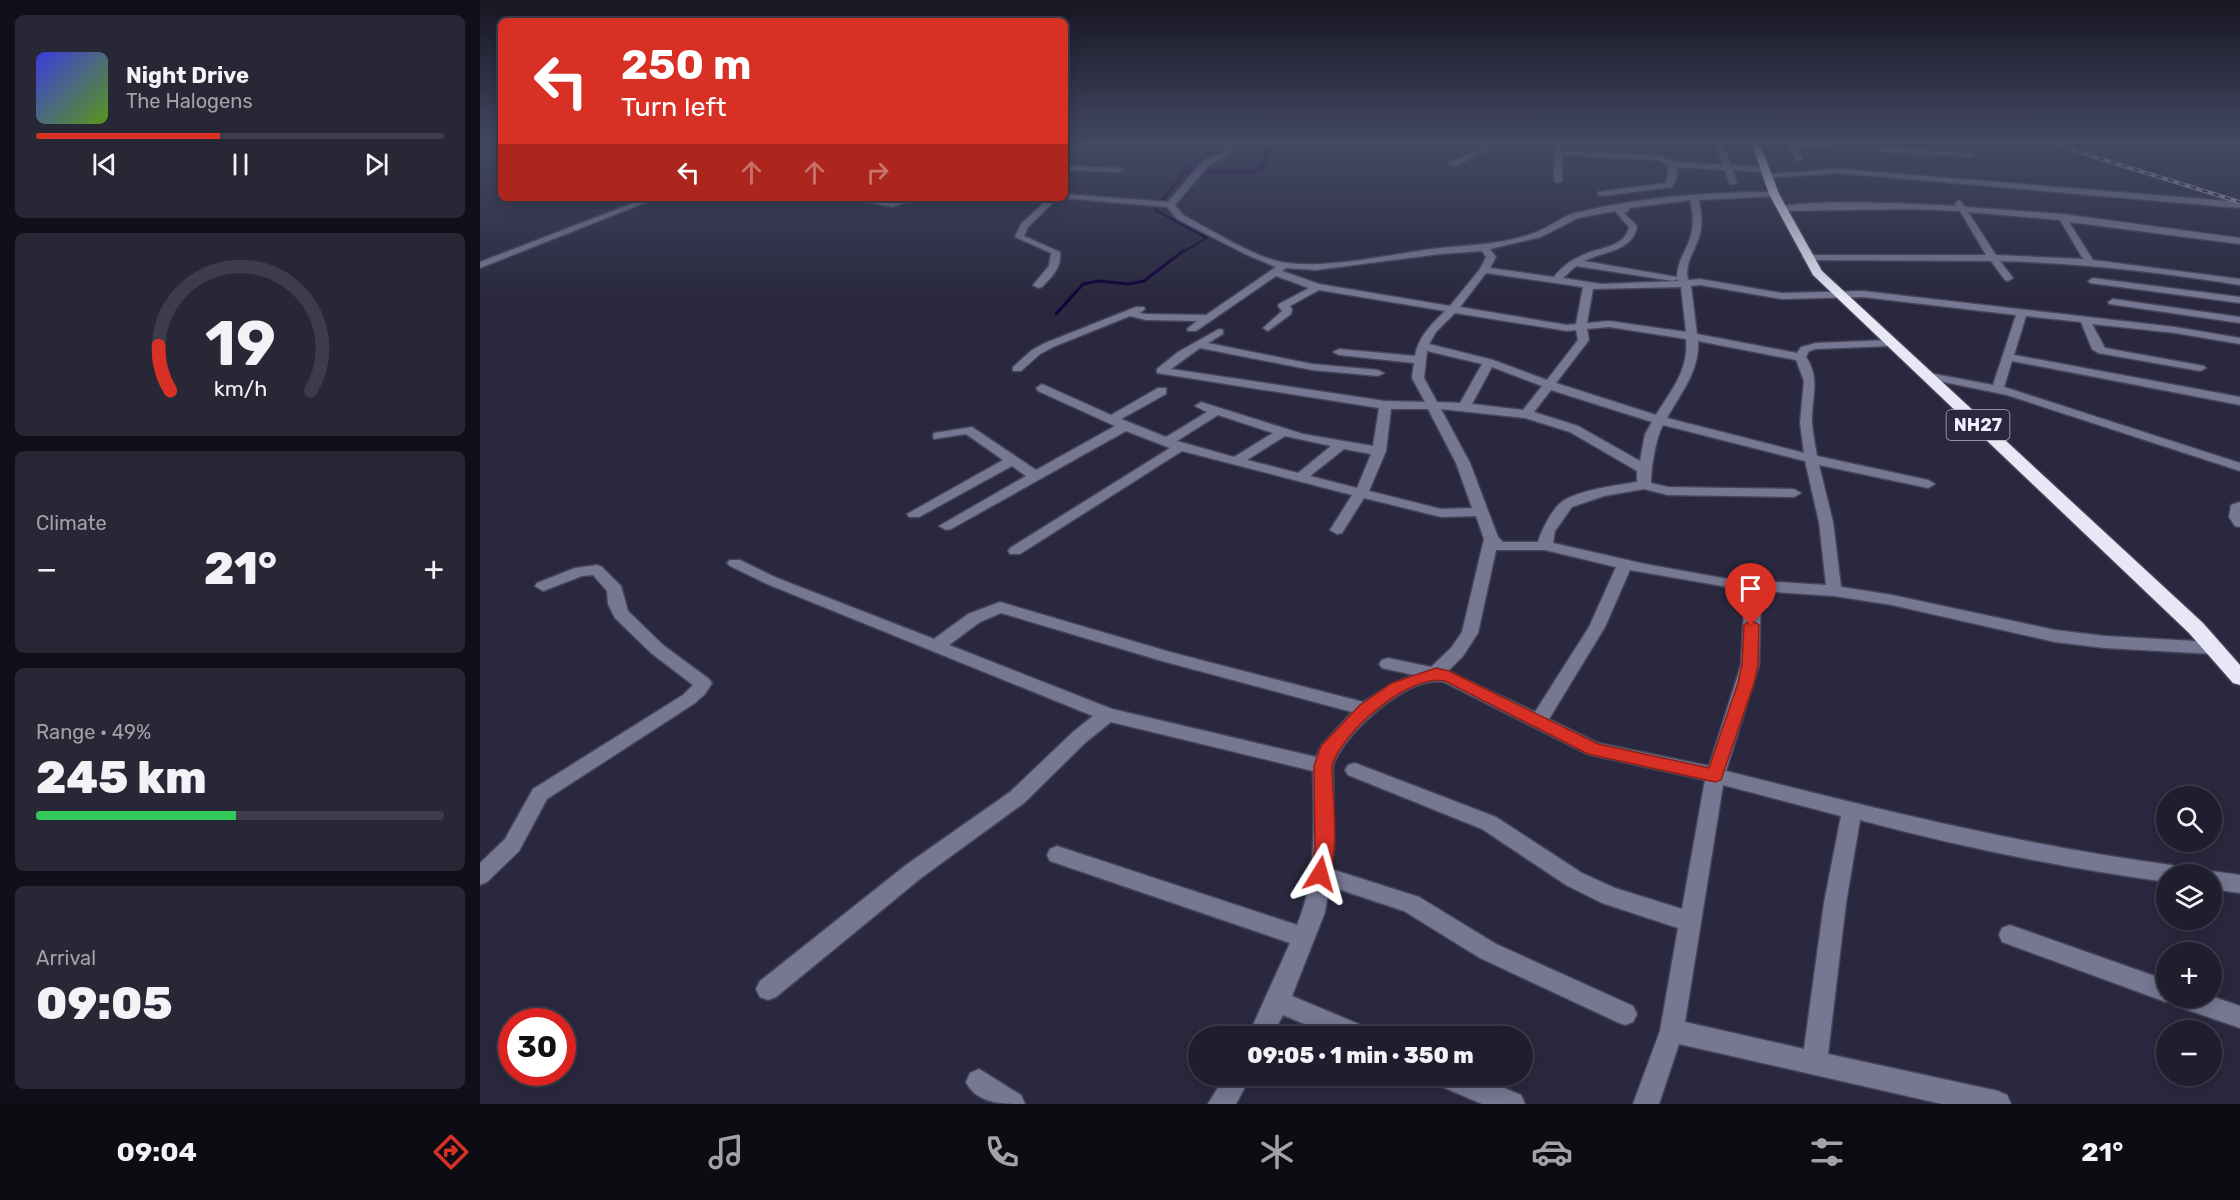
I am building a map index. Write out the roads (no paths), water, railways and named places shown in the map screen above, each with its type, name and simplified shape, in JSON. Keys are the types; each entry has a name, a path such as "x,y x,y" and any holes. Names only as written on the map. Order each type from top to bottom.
{"highway":[{"name":"NH27","path":"1775,196 1817,273 2196,628 2240,678"}],"street":[{"path":"1068,196 1167,204 1180,217 1280,268 1316,267 1440,251 1484,248 1538,234 1575,216 1623,206 1694,197 1733,196"},
{"path":"1167,204 1175,196"},
{"path":"2136,196 2240,205"},
{"path":"1644,485 1644,469 1652,434 1690,368 1693,337 1682,266 1695,236 1698,218 1694,197"},
{"path":"480,266 645,201"},
{"path":"872,201 892,204 903,201"},
{"path":"1038,285 1051,272 1057,258 1056,252 1019,237 1024,226 1051,201"},
{"path":"1782,208 1960,205 2240,241"},
{"path":"1960,205 1983,244 2008,278"},
{"path":"1556,281 1562,272 1586,256 1627,241 1633,232 1633,226 1618,213 1626,209 1623,206"},
{"path":"2062,217 2090,262"},
{"path":"1484,248 1491,257 1484,270 1453,309 1432,330 1422,346 1418,378 1463,463 1491,539 1499,546 1545,546 1625,565 1728,584 1834,591 1892,600 2055,636 2105,642 2213,648"},
{"path":"1807,257 1870,255 2073,261 2146,267 2240,282"},
{"path":"2073,261 2113,303 2130,326"},
{"path":"1575,263 1722,284 1782,296 1873,295 2175,330 2240,341"},
{"path":"1280,268 1287,278 1318,286 1547,325 1581,327 1609,324 1800,357 1809,367 1806,422 1824,513 1834,591"},
{"path":"1192,328 1280,268"},
{"path":"1484,270 1588,286 1665,285 1684,280"},
{"path":"2092,281 2240,300"},
{"path":"1268,328 1287,312 1283,306 1318,286"},
{"path":"1526,414 1584,340 1581,327 1588,286"},
{"path":"2113,303 2240,320"},
{"path":"1017,369 1036,352 1049,345 1135,311 1158,318 1207,318"},
{"path":"1998,389 2022,312"},
{"path":"2086,321 2098,349 2102,351 2200,368"},
{"path":"1219,332 1182,354 1161,371 1385,405 1433,405 1526,414 1574,429 1644,469"},
{"path":"1800,357 1805,349 1816,346 1890,343"},
{"path":"1200,345 1312,367 1378,373"},
{"path":"1422,346 1489,362 1549,385 1660,420 1812,459 1928,484"},
{"path":"1339,352 1420,360"},
{"path":"2007,357 2240,401"},
{"path":"1464,407 1489,362"},
{"path":"1308,394 1314,369 1312,367"},
{"path":"1924,375 1998,389 2240,467"},
{"path":"1042,388 1125,426 1174,444 1235,462 1441,513 1481,512"},
{"path":"1111,420 1162,391"},
{"path":"1337,530 1360,494 1379,451 1385,405"},
{"path":"1201,406 1283,432 1379,451"},
{"path":"1015,551 1174,444 1217,411"},
{"path":"946,526 1125,426"},
{"path":"939,436 968,430 1034,475"},
{"path":"1235,462 1283,432"},
{"path":"1300,478 1340,445"},
{"path":"914,514 1012,460"},
{"path":"1545,546 1548,531 1567,504 1601,492 1644,485 1668,491 1794,493"},
{"path":"2240,506 2236,508 2236,517 2240,523"},
{"path":"1265,1026 1278,1001 1314,912 1324,847 1323,766 1328,751 1365,709 1398,687 1436,674 1457,652 1470,633 1491,539"},
{"path":"735,563 772,581 1107,715 1323,766"},
{"path":"1538,722 1597,627 1625,565"},
{"path":"480,876 512,845 540,794 689,699 703,683 657,649 621,615 616,604 615,590 597,570 580,571 543,586"},
{"path":"1647,1104 1672,1031 1715,776 1748,674 1753,586"},
{"path":"936,646 974,618 1000,607 1168,657 1365,709"},
{"path":"1388,663 1449,677 1594,749 1715,776 1937,832 2083,862 2156,872"},
{"path":"768,989 847,922 937,853 1003,809 1074,739 1107,715"},
{"path":"1355,770 1489,823 1574,879 1610,896 1691,922"},
{"path":"1815,1062 1835,903 1852,810"},
{"path":"1057,855 1305,938"},
{"path":"1320,874 1411,904 1481,947 1625,1014"},
{"path":"2222,882 2240,884"},
{"path":"2010,935 2156,987"},
{"path":"1278,1001 1336,1026"},
{"path":"2213,1008 2240,1017"},
{"path":"1672,1031 1815,1062 1974,1101 1998,1104"},
{"path":"979,1082 1012,1104"},
{"path":"1221,1104 1233,1086"},
{"path":"1471,1086 1512,1104"}],"waterway":[{"path":"1166,196 1154,207 1157,211 1207,238 1181,253"},
{"path":"1056,314 1083,284 1099,281 1129,284 1144,281 1183,251"}],"railway":[{"path":"2219,196 2240,202"}]}
